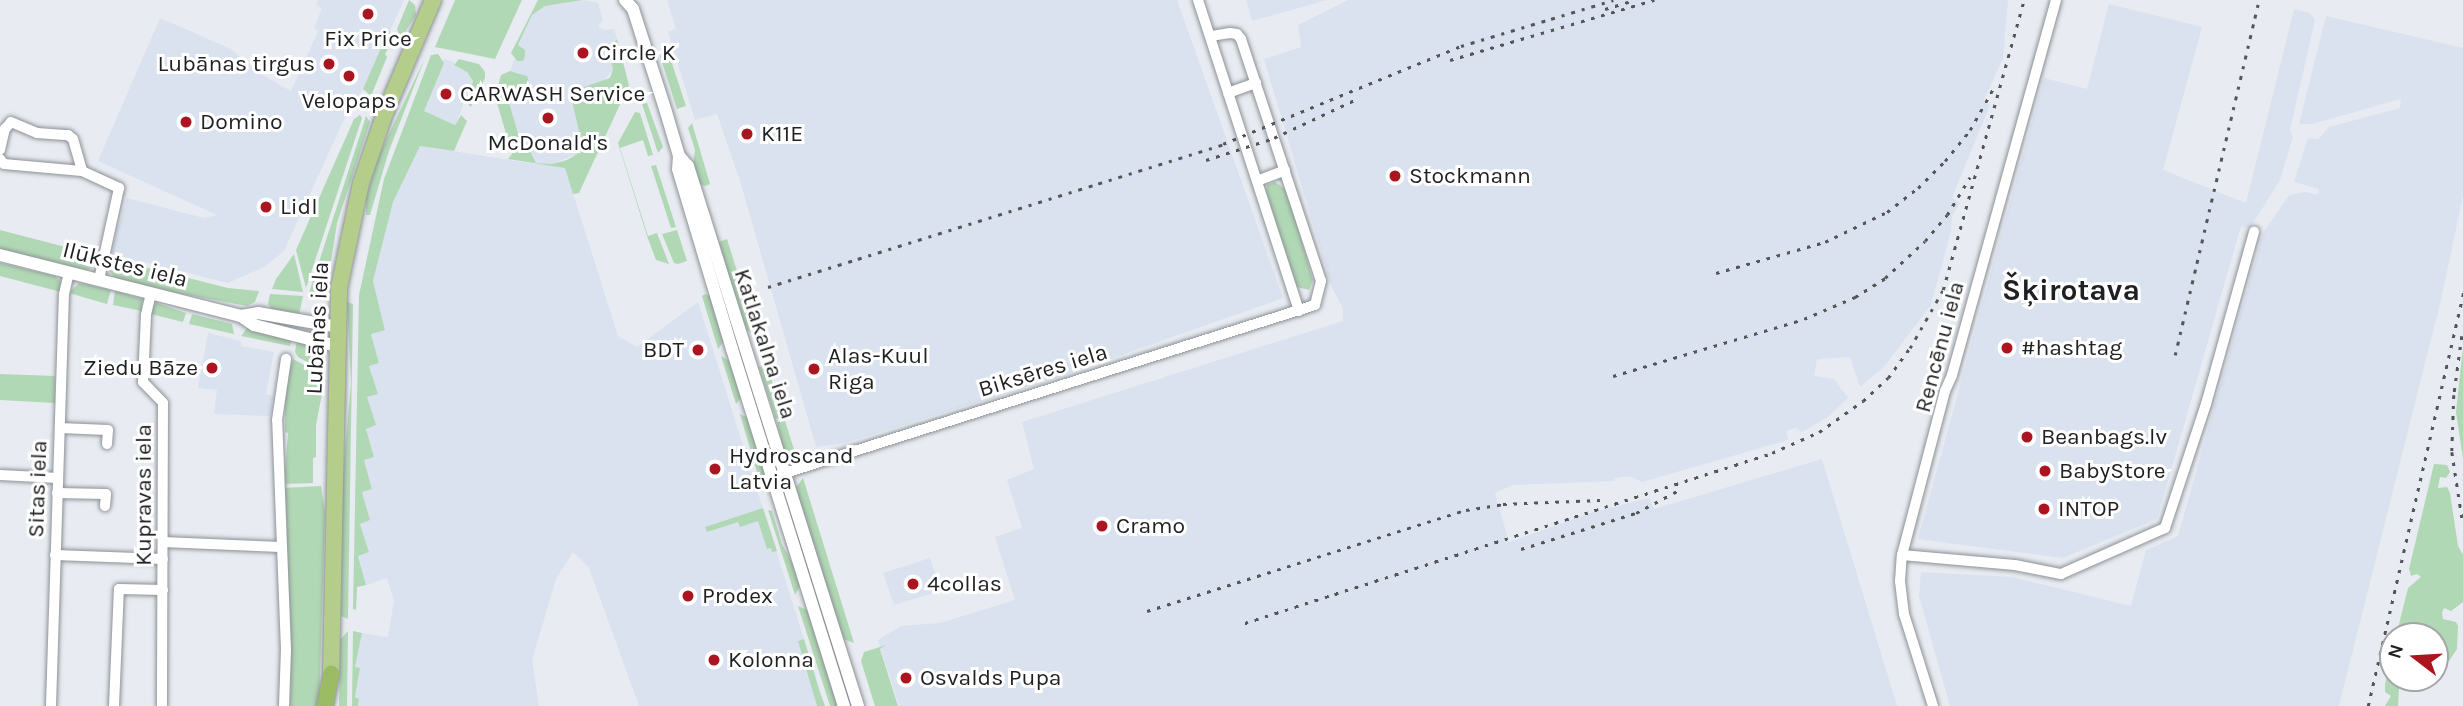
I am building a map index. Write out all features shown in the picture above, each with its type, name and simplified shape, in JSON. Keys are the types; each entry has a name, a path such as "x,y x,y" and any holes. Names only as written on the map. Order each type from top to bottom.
{"highway":[{"name":"Lubānas iela","path":"325,706 331,674"},
{"name":"Lubānas iela","path":"331,674 332,706"}],"main road":[{"name":"Lubānas iela","path":"331,674 337,346 342,267 361,183 385,113 433,0"}],"street":[{"path":"1198,0 1299,311"},
{"name":"Rencēnu iela","path":"1933,706 1903,607 1902,555 1945,391 1955,365 2056,0"},
{"name":"Katlakalna iela","path":"630,3 680,156 688,166 858,706"},
{"path":"1210,36 1237,34 1285,170 1257,181"},
{"path":"1228,93 1256,82"},
{"path":"0,150 5,129 10,122 37,133 68,135 73,139 82,171"},
{"name":"Katlakalna iela","path":"680,156 678,169 844,706"},
{"path":"0,159 4,164 82,171 119,188 99,280"},
{"name":"Biksēres iela","path":"772,478 1315,305 1320,295 1321,281 1285,170"},
{"path":"1902,555 2015,565 2062,574 2165,528 2206,404 2254,232"},
{"name":"Ilūkstes iela","path":"0,256 241,316 254,325 337,346"},
{"name":"Sitas iela","path":"51,706 64,294 69,273"},
{"name":"Kupravas iela","path":"150,293 146,315 144,382 163,403 162,706"},
{"name":"Ilūkstes iela","path":"241,316 258,313 338,327"},
{"name":"Lubānas iela","path":"284,706 286,650 277,420 286,359"},
{"path":"60,428 108,430 107,444"},
{"path":"0,475 58,478"},
{"path":"57,493 106,494 105,506"},
{"path":"163,542 280,547"},
{"path":"55,555 163,559"},
{"path":"114,706 119,589 163,590"}],"shaded area":[{"path":"318,0 404,0 363,89 347,113 284,251 264,267 228,283 111,254 127,198 204,218 217,215 98,161 160,18 231,49 259,73 291,91 318,31 314,28 322,8 316,5"},
{"path":"583,0 598,3 603,20 598,26 603,30 614,29 617,39 613,41 613,69 604,81 570,92 582,138 577,154 552,164 538,163 565,168 618,336 637,347 698,302 825,706 639,706 589,568 573,552 556,579 532,660 539,706 358,706 359,699 355,698 360,669 355,667 362,633 388,637 394,600 387,578 366,585 358,555 369,552 360,523 370,520 362,492 372,488 364,460 374,457 366,429 367,397 377,394 369,365 379,362 371,334 385,329 373,281 393,202 420,146 536,164 530,151 523,151 509,102 514,91 524,88 522,74 510,71 514,59 517,61 518,46 532,15 545,6"},
{"path":"667,0 1177,0 1283,298 1059,377 845,443 816,447 740,181 717,114 695,120 668,32 676,29"},
{"path":"1246,0 1327,0 1252,21"},
{"path":"1348,0 2008,0 2003,58 1983,102 1990,105 1952,198 1960,203 1952,216 1951,231 1931,305 1884,367 1860,387 1850,357 1817,359 1814,376 1834,379 1848,398 1828,417 1802,432 1796,428 1786,431 1788,440 1642,482 1630,476 1615,478 1615,481 1512,485 1495,493 1509,542 1590,513 1649,498 1654,509 1822,459 1897,706 899,706 878,640 901,626 940,623 1015,600 995,537 1022,528 1007,480 1034,469 1022,422 1343,321 1343,308 1332,288 1264,59 1301,47 1298,25"},
{"path":"2109,4 2202,27 2163,170 2246,203 2294,9 2310,13 2315,20 2290,130 2293,136 2280,180 2250,228 2241,226 2157,519 2063,558 1918,539 2044,78 2087,89"},
{"path":"2326,16 2463,48 2463,195 2441,300 2339,706 1950,706 1919,596 1921,572 2012,577 2131,606 2146,550 2178,536 2263,233 2289,195 2306,192 2318,195 2319,189 2294,182 2308,138 2318,139 2329,127 2400,108 2401,99 2312,124 2299,124"},
{"path":"444,59 454,62 454,65 467,72 473,81 455,125 424,111"},
{"path":"208,333 241,341 241,346 274,352 266,394 273,396 270,416 214,414 217,390 198,388"},
{"name":"4collas","path":"930,558 941,591 894,605 883,573"}],"green space":[{"path":"409,0 415,5 416,15 400,40 397,29"},
{"path":"455,0 522,0 495,59 435,47"},
{"path":"538,0 583,0 545,6 532,15 518,45 525,50 525,56 523,61 517,61 511,53"},
{"path":"389,30 394,40 385,54 387,57 371,96 363,89"},
{"path":"617,39 629,85 579,193 573,194 565,168 508,159 512,154 495,96 501,75 510,71 527,76 529,81 527,86 514,91 509,102 523,151 530,151 536,163 552,164 567,160 577,154 582,144 570,92 610,78 613,69 608,49"},
{"path":"667,48 686,106 677,109 660,56"},
{"path":"438,54 444,63 424,111 455,125 461,115 467,121 454,151 420,146 393,202 373,281 385,330 371,334 379,363 369,366 378,394 367,397 376,425 366,429 374,457 364,460 372,489 362,492 370,520 360,524 369,552 358,556 366,585 357,587 356,610 353,609 359,295 384,179 431,55"},
{"path":"425,58 389,151 370,215 366,215 366,196 379,155"},
{"path":"459,59 479,64 485,72 485,78 471,107 466,102 473,81 467,72 454,65"},
{"path":"647,103 663,147 658,153 642,104"},
{"path":"635,112 640,113 653,155 648,156 643,140 620,148 648,236 657,233 669,264 656,260 647,236 618,143"},
{"path":"360,115 362,118 306,288 296,250 354,119"},
{"path":"366,116 370,122 337,223 326,294 309,293"},
{"path":"692,123 710,184 705,186 700,184 693,166 695,150 688,128"},
{"path":"656,165 676,227 671,228 651,166"},
{"path":"1275,182 1285,189 1290,201 1313,280 1309,290 1297,287 1266,191 1267,185"},
{"path":"0,230 100,256 95,267 87,270 0,249"},
{"path":"677,230 687,261 678,264 674,263 662,234"},
{"path":"727,239 756,332 752,333 743,328 719,242"},
{"path":"294,254 303,292 272,289 276,279"},
{"path":"109,258 228,288 259,291 255,302 247,306 172,292 115,278 107,269"},
{"path":"0,263 55,276 61,282 61,292 0,276"},
{"path":"79,283 111,290 107,304 69,293"},
{"path":"115,291 142,299 142,311 113,305"},
{"path":"270,294 303,296 299,315 272,309 268,304"},
{"path":"702,296 710,296 724,341 718,349"},
{"path":"347,302 353,304 348,619 341,616 342,485 351,383"},
{"path":"157,303 186,313 183,322 151,314 151,307"},
{"path":"192,314 232,324 234,334 189,324"},
{"path":"247,328 292,340 290,346 241,336"},
{"path":"297,341 319,351 326,372 298,357 295,352"},
{"path":"2463,347 2463,459 2456,412"},
{"path":"721,356 730,361 742,397 736,404"},
{"path":"293,359 321,374 322,394 316,425 313,483 284,484 288,433 285,432 285,387"},
{"path":"767,365 783,416 776,419 759,367"},
{"path":"0,374 55,376 55,403 0,400"},
{"path":"740,414 748,418 768,480 763,493"},
{"path":"785,421 798,462 785,456 777,422"},
{"path":"2434,464 2447,465 2450,472 2446,478 2440,477 2438,488 2447,487 2450,493 2458,546 2463,555 2463,602 2451,611 2444,608 2442,613 2443,619 2456,622 2458,626 2457,649 2449,661 2449,622 2400,622 2408,588 2421,577 2417,574 2411,576 2409,569"},
{"path":"803,478 854,643 841,638 795,489"},
{"path":"321,486 325,512 319,706 290,706 291,650 283,488"},
{"path":"763,508 777,551 767,549 758,521 740,527 738,522 707,532 705,527"},
{"path":"768,510 772,511 782,544 796,570 800,586 795,595"},
{"path":"798,606 809,611 838,706 830,706"},
{"path":"348,631 347,706 339,706 340,640"},
{"path":"353,631 362,633 355,667 360,668 355,697 359,699 358,706 352,706"},
{"path":"804,639 825,706 817,706 798,641"},
{"path":"886,645 880,649 898,706 875,706 861,661 864,652"},
{"path":"2385,692 2399,692 2398,706 2385,706 2391,696"}],"railway":[{"path":"768,287 1223,144 1461,46 1613,0"},
{"path":"1605,9 1634,0"},
{"path":"1450,60 1654,0"},
{"path":"1245,623 1772,453 1819,432 1863,401 1888,378 1910,348 1943,290 2024,0"},
{"path":"2175,355 2259,0"},
{"path":"1716,273 1825,242 1887,212 1918,188 1945,161 1970,130 1993,89"},
{"path":"1206,160 1274,138 1359,98"},
{"path":"1613,376 1804,319 1855,297 1885,278 1925,241 1947,215 1970,177"},
{"path":"2368,706 2463,293"},
{"path":"2462,336 2454,395 2452,452 2463,524"},
{"path":"1521,549 1636,513 1679,490"},
{"path":"1147,611 1466,510 1503,504 1600,500"}],"place":[{"name":"Fix Price","path":"368,14"},
{"name":"Circle K","path":"583,53"},
{"name":"Lubānas tirgus","path":"329,64"},
{"name":"Velopaps","path":"349,76"},
{"name":"CARWASH Service","path":"446,94"},
{"name":"McDonald's","path":"548,118"},
{"name":"Domino","path":"186,122"},
{"name":"K11E","path":"747,134"},
{"name":"Stockmann","path":"1395,176"},
{"name":"Lidl","path":"266,207"},
{"name":"#hashtag","path":"2007,348"},
{"name":"BDT","path":"698,350"},
{"name":"Ziedu Bāze","path":"212,368"},
{"name":"Alas-Kuul Riga","path":"814,369"},
{"name":"Beanbags.lv","path":"2027,437"},
{"name":"Hydroscand Latvia","path":"715,469"},
{"name":"BabyStore","path":"2045,471"},
{"name":"INTOP","path":"2044,509"},
{"name":"Cramo","path":"1102,526"},
{"name":"4collas","path":"913,584"},
{"name":"Prodex","path":"688,596"},
{"name":"Kolonna","path":"714,660"},
{"name":"Osvalds Pupa","path":"906,678"}],"district":[{"name":"Šķirotava","path":"2071,290"}]}
